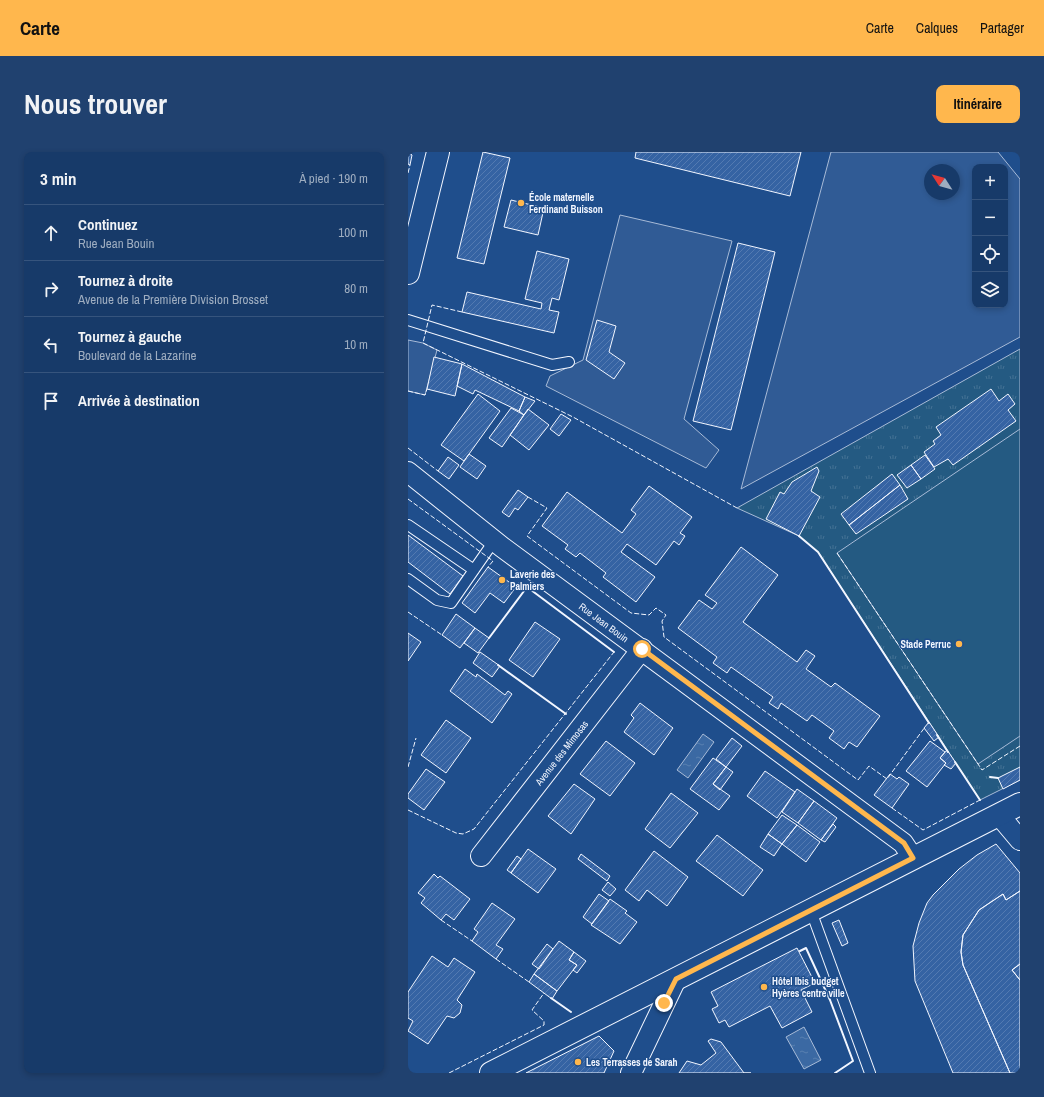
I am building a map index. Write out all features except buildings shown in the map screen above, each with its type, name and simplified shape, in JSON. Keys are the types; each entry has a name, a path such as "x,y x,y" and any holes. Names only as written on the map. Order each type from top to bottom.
{"street":[{"path":"408,270 438,152"},
{"name":"Rue Jean Bouin","path":"408,472 494,541 904,843 913,858"},
{"name":"Avenue des Mimosas","path":"481,856 642,649"},
{"path":"491,1073 1020,804"},
{"path":"999,815 1020,840"},
{"path":"631,1073 676,979"}],"lane":[{"path":"408,320 552,365 569,362"},
{"path":"408,525 474,570"},
{"path":"408,579 438,600 451,603 494,541"},
{"path":"811,911 870,1073"}],"green space":[{"path":"1020,349 1020,780 980,800 818,552 799,536 737,508"},
{"name":"Stade Perruc","path":"1020,429 1020,736 978,764 837,553"}],"shaded area":[{"path":"831,152 998,152 1008,164 972,164 972,308 1008,308 1008,164 1020,179 1020,337 741,489"},
{"path":"620,215 732,241 684,419 719,450 706,468 546,386 550,376 583,360"},
{"path":"408,340 423,343 437,350 425,395 408,391"}],"water":[{"path":"703,734 714,742 688,778 677,770"},
{"path":"804,1027 821,1060 804,1069 786,1037"}],"fence":[{"path":"408,173 410,165"},
{"path":"462,312 432,305 423,343 573,417 737,508"},
{"path":"408,391 425,395 427,389"},
{"path":"408,448 438,471"},
{"path":"528,497 547,508 527,536 631,613 649,615 656,608 666,615 662,621 664,637 858,780 869,766 887,779 925,727"},
{"path":"408,499 493,561 488,567"},
{"path":"837,553 982,770 1020,746"},
{"path":"516,587 519,582 527,587"},
{"path":"408,612 442,635"},
{"path":"408,810 456,833 463,834 474,829 614,652"},
{"path":"408,767 416,738"},
{"path":"892,808 923,830 980,800"},
{"path":"441,920 472,941"},
{"path":"496,959 529,982"},
{"path":"449,1073 544,1025 544,1021 532,1010 544,993"}],"wall":[{"path":"799,536 818,552 929,723"},
{"path":"489,638 527,587 614,652"},
{"path":"498,665 566,714"},
{"path":"937,735 948,752"},
{"path":"955,762 980,800"},
{"path":"990,777 998,778"},
{"path":"800,951 806,948 830,1000 853,1061 835,1073"},
{"path":"551,998 571,1012"}],"place":[{"name":"École maternelle Ferdinand Buisson","path":"521,203"},
{"name":"Laverie des Palmiers","path":"502,580"},
{"name":"Stade Perruc","path":"959,644"},
{"name":"Hôtel Ibis budget Hyères centre ville","path":"764,987"},
{"name":"Les Terrasses de Sarah","path":"578,1062"}],"route":[{"path":"642,649 904,843 913,858 870,882 676,979 664,1003"}]}
